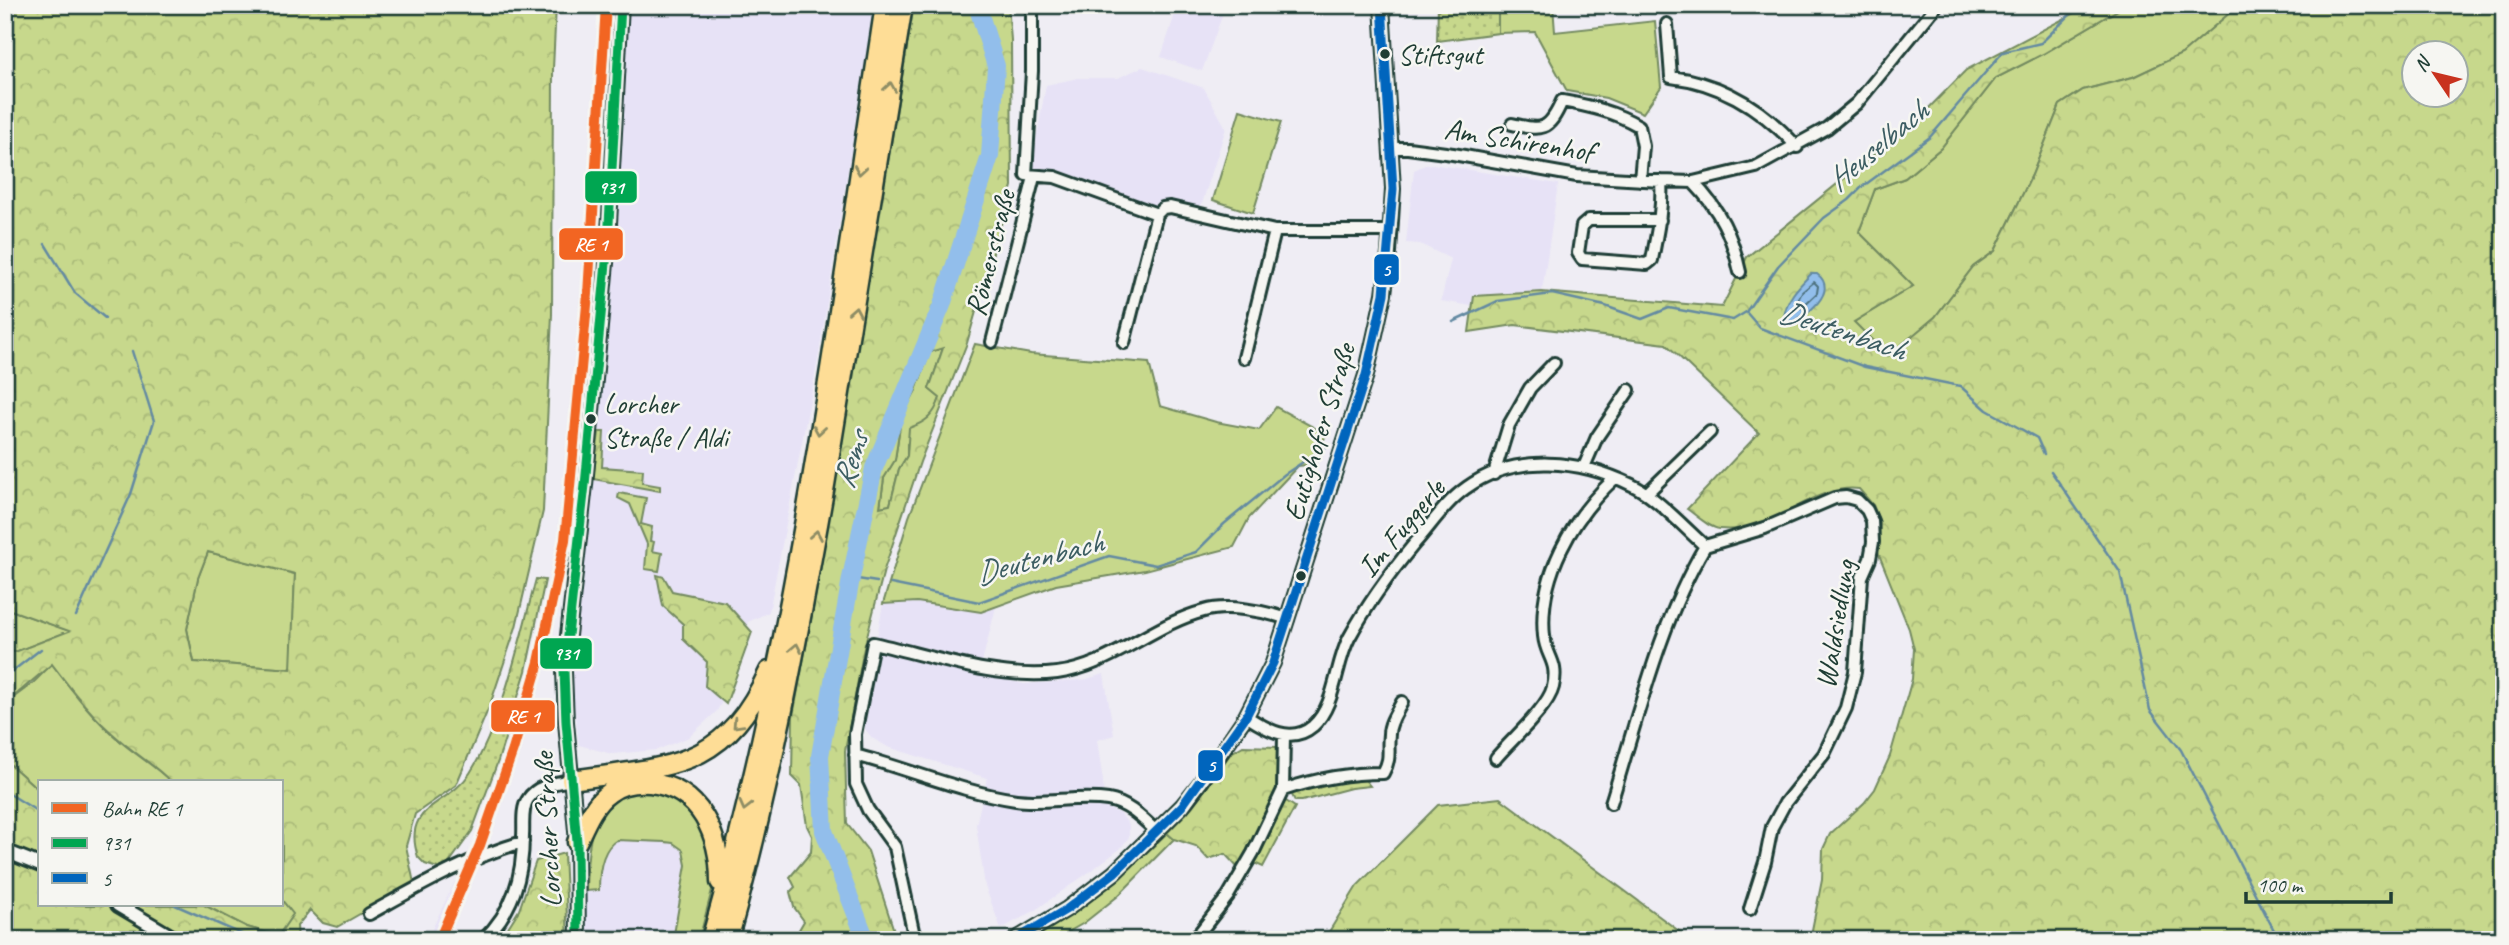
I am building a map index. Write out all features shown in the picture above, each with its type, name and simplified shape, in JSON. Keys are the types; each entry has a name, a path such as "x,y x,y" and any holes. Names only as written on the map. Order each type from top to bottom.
{"highway":[{"path":"711,940 782,643 820,424 885,5"},
{"path":"728,940 772,763 804,603 858,293 902,5"},
{"path":"571,780 664,768 709,748 748,712 782,643"},
{"path":"571,780 585,787 658,784 678,791 698,806 709,824 717,846 720,908"},
{"path":"577,842 594,809 610,791 620,786"}],"street":[{"name":"Lorcher Straße","path":"578,940 577,842 564,671 608,242 621,5"},
{"name":"Römerstraße","path":"992,342 1030,176 1032,5"},
{"name":"Eutighofer Straße","path":"1015,940 1067,909 1114,873 1157,832 1201,782 1246,716 1273,663 1372,354 1384,294 1391,231 1392,148 1382,5"},
{"name":"Am Schirenhof","path":"1392,148 1442,153 1577,176 1640,180 1693,182 1756,167 1797,147 1827,128 1857,103 1937,5"},
{"path":"1667,24 1671,77 1712,86 1745,102 1776,124 1797,147"},
{"name":"Am Schirenhof","path":"1512,124 1543,128 1550,124 1562,101 1603,109 1622,116 1639,126 1643,146 1640,180"},
{"path":"1030,176 1055,177 1157,214"},
{"path":"1660,220 1589,220 1582,226 1578,253 1582,258 1647,264 1652,260 1660,220 1663,200 1661,181"},
{"path":"1693,182 1728,229 1735,245 1740,272"},
{"path":"1124,343 1157,214 1163,208 1170,207 1275,231 1391,231"},
{"path":"1244,358 1275,231"},
{"path":"1494,474 1509,425 1530,388 1554,363"},
{"path":"1584,467 1597,437 1629,390"},
{"path":"1647,494 1710,432"},
{"name":"Im Fuggerle","path":"1284,735 1306,731 1320,718 1344,646 1365,611 1405,556 1437,517 1466,488 1494,474 1542,463 1565,463 1584,467 1632,484 1705,546"},
{"path":"1496,758 1541,709 1552,690 1555,671 1553,658 1544,640 1542,614 1548,582 1580,516 1614,479"},
{"name":"Waldsiedlung","path":"1705,546 1765,528 1835,498 1857,500 1867,510 1872,521 1873,542 1870,559 1861,577 1855,672 1846,708 1824,754 1785,803 1772,827 1765,862 1750,909"},
{"path":"1611,803 1670,620 1692,568 1705,546"},
{"path":"915,940 895,847 861,799 856,784 855,734 873,643 1010,674 1057,673 1088,666 1113,656 1169,624 1206,610 1237,610 1288,619"},
{"path":"1283,790 1336,776 1383,773 1390,753 1390,727 1402,702"},
{"path":"1194,940 1228,896 1253,853 1283,790 1284,735 1267,729 1246,716"},
{"path":"855,755 989,796 1040,803 1109,800 1139,815 1157,832"},
{"path":"483,940 506,912 518,886 524,807 528,798 544,786 571,780"},
{"path":"369,914 430,880 523,842"},
{"path":"5,851 38,864"},
{"path":"120,906 177,940"}],"shaded area":[{"path":"626,5 874,5 819,354 769,612 748,622 734,678 717,711 689,737 657,750 612,754 579,745 572,687 605,346"},
{"path":"1178,5 1226,5 1202,71 1161,57"},
{"path":"1142,67 1204,88 1226,128 1200,210 1146,209 1031,168 1046,85 1078,78 1118,78"},
{"path":"1432,164 1558,184 1542,292 1474,296 1472,306 1441,301 1451,259 1420,244 1406,243 1414,170"},
{"path":"917,602 981,612 996,607 979,674 1024,684 1083,680 1104,674 1114,735 1097,740 1104,807 1120,813 1129,825 1129,837 1120,849 1085,875 1034,911 1001,929 985,886 976,825 987,778 888,747 872,738 865,729 870,676 883,604"},
{"path":"617,840 665,842 679,845 683,850 686,865 673,940 583,940 586,891 599,890 599,874 607,848"},
{"path":"470,879 442,940 427,940 455,881"}],"green space":[{"path":"5,5 556,5 553,69 552,314 543,511 516,627 490,705 456,785 415,814 406,846 414,883 337,927 323,923 310,910 297,926 298,940 5,940 5,760 38,789 38,906 206,906 247,927 278,936 293,914 284,903 284,780 169,780 102,724 52,664 5,704 5,651 15,652 69,631 5,608","holes":["208,552 295,574 291,669 194,662 187,629 198,578"]},
{"path":"914,5 1008,5 1011,40 1012,186 967,343 920,462 884,570 864,648 845,751 847,824 868,851 897,940 793,940 804,921 794,907 790,892 795,887 790,877 811,852 812,836 807,826 801,785 792,776 793,716 818,582","holes":["943,348 929,389 940,398 938,404 929,418 909,428 907,456 899,469 890,505 880,507 884,478 895,460 901,418 916,390 930,352"]},
{"path":"1438,5 1498,5 1498,33 1437,41"},
{"path":"1498,5 1553,5 1555,32 1655,21 1661,87 1643,113 1606,98 1567,91 1535,32 1498,33"},
{"path":"2090,5 2126,5 1996,78 1941,148 1905,178 1875,189 1859,232 1913,286 1854,322 1888,356 1935,317 1973,267 1995,251 2032,175 2060,105 2083,90 2133,77 2182,54 2239,5 2504,5 2504,940 1810,940 1822,880 1823,849 1830,834 1864,803 1875,789 1890,756 1912,679 1914,649 1909,629 1878,552 1880,523 1873,505 1859,489 1842,489 1758,524 1740,529 1711,526 1687,509 1759,433 1666,344 1515,325 1469,332 1474,296 1542,292 1722,307 1747,257 1921,116 1966,70"},
{"path":"2126,5 2239,5 2182,54 2133,77 2083,90 2060,105 2032,175 1995,251 1973,267 1935,317 1888,357 1854,322 1913,286 1859,232 1875,189 1905,178 1941,148 1996,78"},
{"path":"1240,110 1281,122 1253,213 1213,200"},
{"path":"975,344 1031,354 1149,363 1160,406 1216,422 1259,430 1276,407 1326,434 1315,464 1298,466 1249,518 1234,547 1145,570 1056,585 981,612 917,602 883,604 909,517"},
{"path":"943,348 929,389 940,398 935,412 907,444 907,456 899,469 890,505 880,507 884,478 895,460 901,418 916,390 930,352"},
{"path":"599,432 604,432 602,467 643,470 642,483 660,486 660,491 593,479"},
{"path":"619,493 646,498 641,524 652,527 652,551 662,553 659,571 645,569 647,544 630,504 618,498"},
{"path":"208,552 295,574 292,669 194,662 187,629 198,578"},
{"path":"657,575 664,577 672,591 725,602 752,632 726,704 705,686 707,662 683,639 683,624 663,606"},
{"path":"536,579 545,580 526,671 498,761 472,831 444,870 425,864 418,857 414,840 416,826 429,808 461,784 481,753 501,705"},
{"path":"5,608 70,631 15,652 5,651"},
{"path":"52,664 101,724 169,780 38,780 38,789 5,760 5,704 33,683"},
{"path":"1243,746 1277,747 1282,773 1279,793 1240,870 1225,854 1208,859 1196,846 1174,839 1167,833 1192,807 1231,753"},
{"path":"1362,776 1370,786 1351,788 1302,801 1295,801 1290,791"},
{"path":"653,790 680,800 696,814 712,859 712,890 699,940 673,940 686,865 683,850 673,843 617,840 604,855 599,890 586,891 592,834 603,808 612,799 625,793"},
{"path":"1500,798 1691,940 1324,940 1357,886 1438,805"},
{"path":"1283,799 1295,807 1263,867 1250,861"},
{"path":"1167,833 1174,839 1118,896 1084,923 1054,940 1032,940 1103,891"},
{"path":"564,853 568,940 500,940 519,910 536,861"},
{"path":"284,902 294,914 279,936 247,927 206,906 284,906"}],"water":[{"path":"1811,274 1817,274 1823,281 1823,295 1804,315 1789,323 1784,319 1787,306 1797,289"}],"waterway":[{"name":"Rems","path":"866,940 824,831 820,756 851,578 874,468 942,305 990,156 996,66 977,5"},
{"name":"Heuselbach","path":"1746,312 1778,266 1824,218 1930,137 2003,52 2041,43 2080,5"},
{"path":"45,244 75,293 105,318"},
{"name":"Deutenbach","path":"1453,322 1498,301 1552,294 1605,306 1642,319 1669,308 1733,320 1746,312 1760,328 1865,367 1960,386 1987,410 2037,438 2044,454"},
{"path":"76,616 131,494 154,421 132,351"},
{"name":"Deutenbach","path":"891,584 979,602 1109,556 1156,565 1196,552 1224,524 1285,474 1327,446"},
{"name":"Deutenbach","path":"2051,471 2120,572 2150,710 2181,750 2279,940"},
{"name":"Deutenbach","path":"851,578 877,582"},
{"path":"5,677 41,649"},
{"path":"5,791 38,812"},
{"path":"177,906 255,940"}],"transit line":[{"path":"439,940 480,845 513,750 539,662 565,540 588,294 606,5"},
{"name":"931","path":"578,940 577,842 564,671 608,242 621,5"},
{"name":"5","path":"1015,940 1067,909 1114,873 1182,806 1246,716 1273,663 1366,375 1384,294 1393,189 1382,5"}],"place":[{"name":"Stiftsgut","path":"1385,54"},
{"name":"Lorcher Straße / Aldi","path":"591,419"}]}
